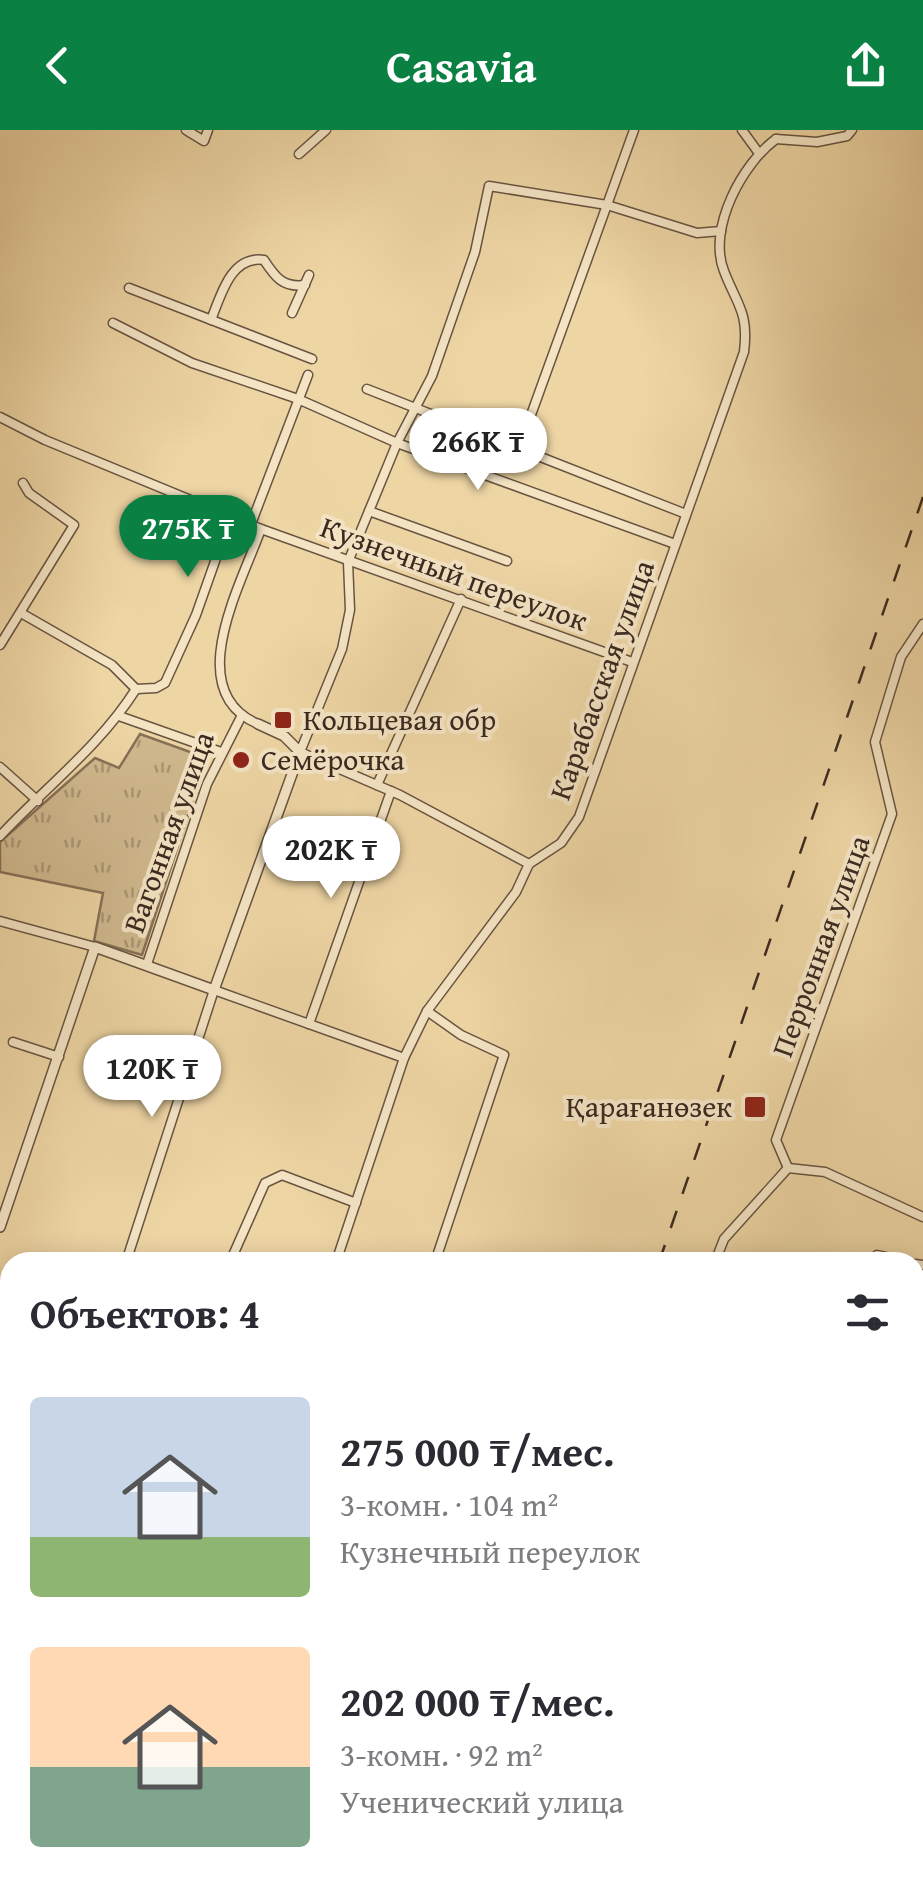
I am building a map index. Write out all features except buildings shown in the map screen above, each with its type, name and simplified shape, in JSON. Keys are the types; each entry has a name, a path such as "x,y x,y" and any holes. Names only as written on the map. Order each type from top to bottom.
{"street":[{"path":"186,130 204,140 208,130"},
{"path":"299,154 326,130"},
{"path":"519,448 634,130"},
{"path":"742,130 758,152"},
{"path":"129,1252 214,990 300,752 342,650 350,610 348,562 396,443 432,376 470,266 490,186 608,205 697,233 721,231 747,167 778,134 818,142 847,136 852,130"},
{"name":"Карабасская улица","path":"339,1252 404,1058 427,1010 516,892 529,864 562,843 579,817 744,352 748,328 743,307 724,270 721,231"},
{"path":"211,320 235,269 249,260 264,260 276,278 289,286 306,284"},
{"path":"292,314 310,275"},
{"path":"130,288 312,359"},
{"path":"113,323 192,363 298,398 396,443 675,544"},
{"path":"250,524 308,375"},
{"path":"367,389 686,514"},
{"name":"Кузнечный переулок","path":"0,417 45,440 260,528 632,662"},
{"path":"0,645 74,525 29,493 24,483"},
{"name":"Кузнечный переулок","path":"368,511 507,561"},
{"path":"21,612 112,665 136,689 156,688 164,683 196,615 230,516"},
{"path":"260,528 217,656 219,683 240,717 284,736 300,752 391,791 529,864"},
{"path":"377,785 462,599"},
{"name":"Перронная улица","path":"788,1168 776,1140 892,814 876,742 901,657 923,624"},
{"path":"0,836 119,716 136,689"},
{"path":"119,716 221,752"},
{"name":"Вагонная улица","path":"147,964 221,752 240,717"},
{"path":"0,767 38,800"},
{"path":"309,1024 391,791"},
{"path":"0,920 95,947"},
{"name":"Вагонная улица","path":"0,1227 95,947 214,990"},
{"path":"214,990 404,1058"},
{"path":"427,1010 461,1035 504,1055 438,1252"},
{"path":"14,1042 59,1057"},
{"path":"719,1252 724,1238 788,1168 825,1172 923,1217"},
{"path":"234,1252 265,1184 282,1174 356,1204"}],"green space":[{"path":"140,734 207,758 142,955 94,941 103,893 0,872 0,842 95,758 119,768"}],"railway":[{"path":"662,1252 923,497"}],"place":[{"name":"Кольцевая обр","path":"283,720"},
{"name":"Семёрочка","path":"241,760"},
{"name":"Қарағанөзек","path":"755,1107"}]}
